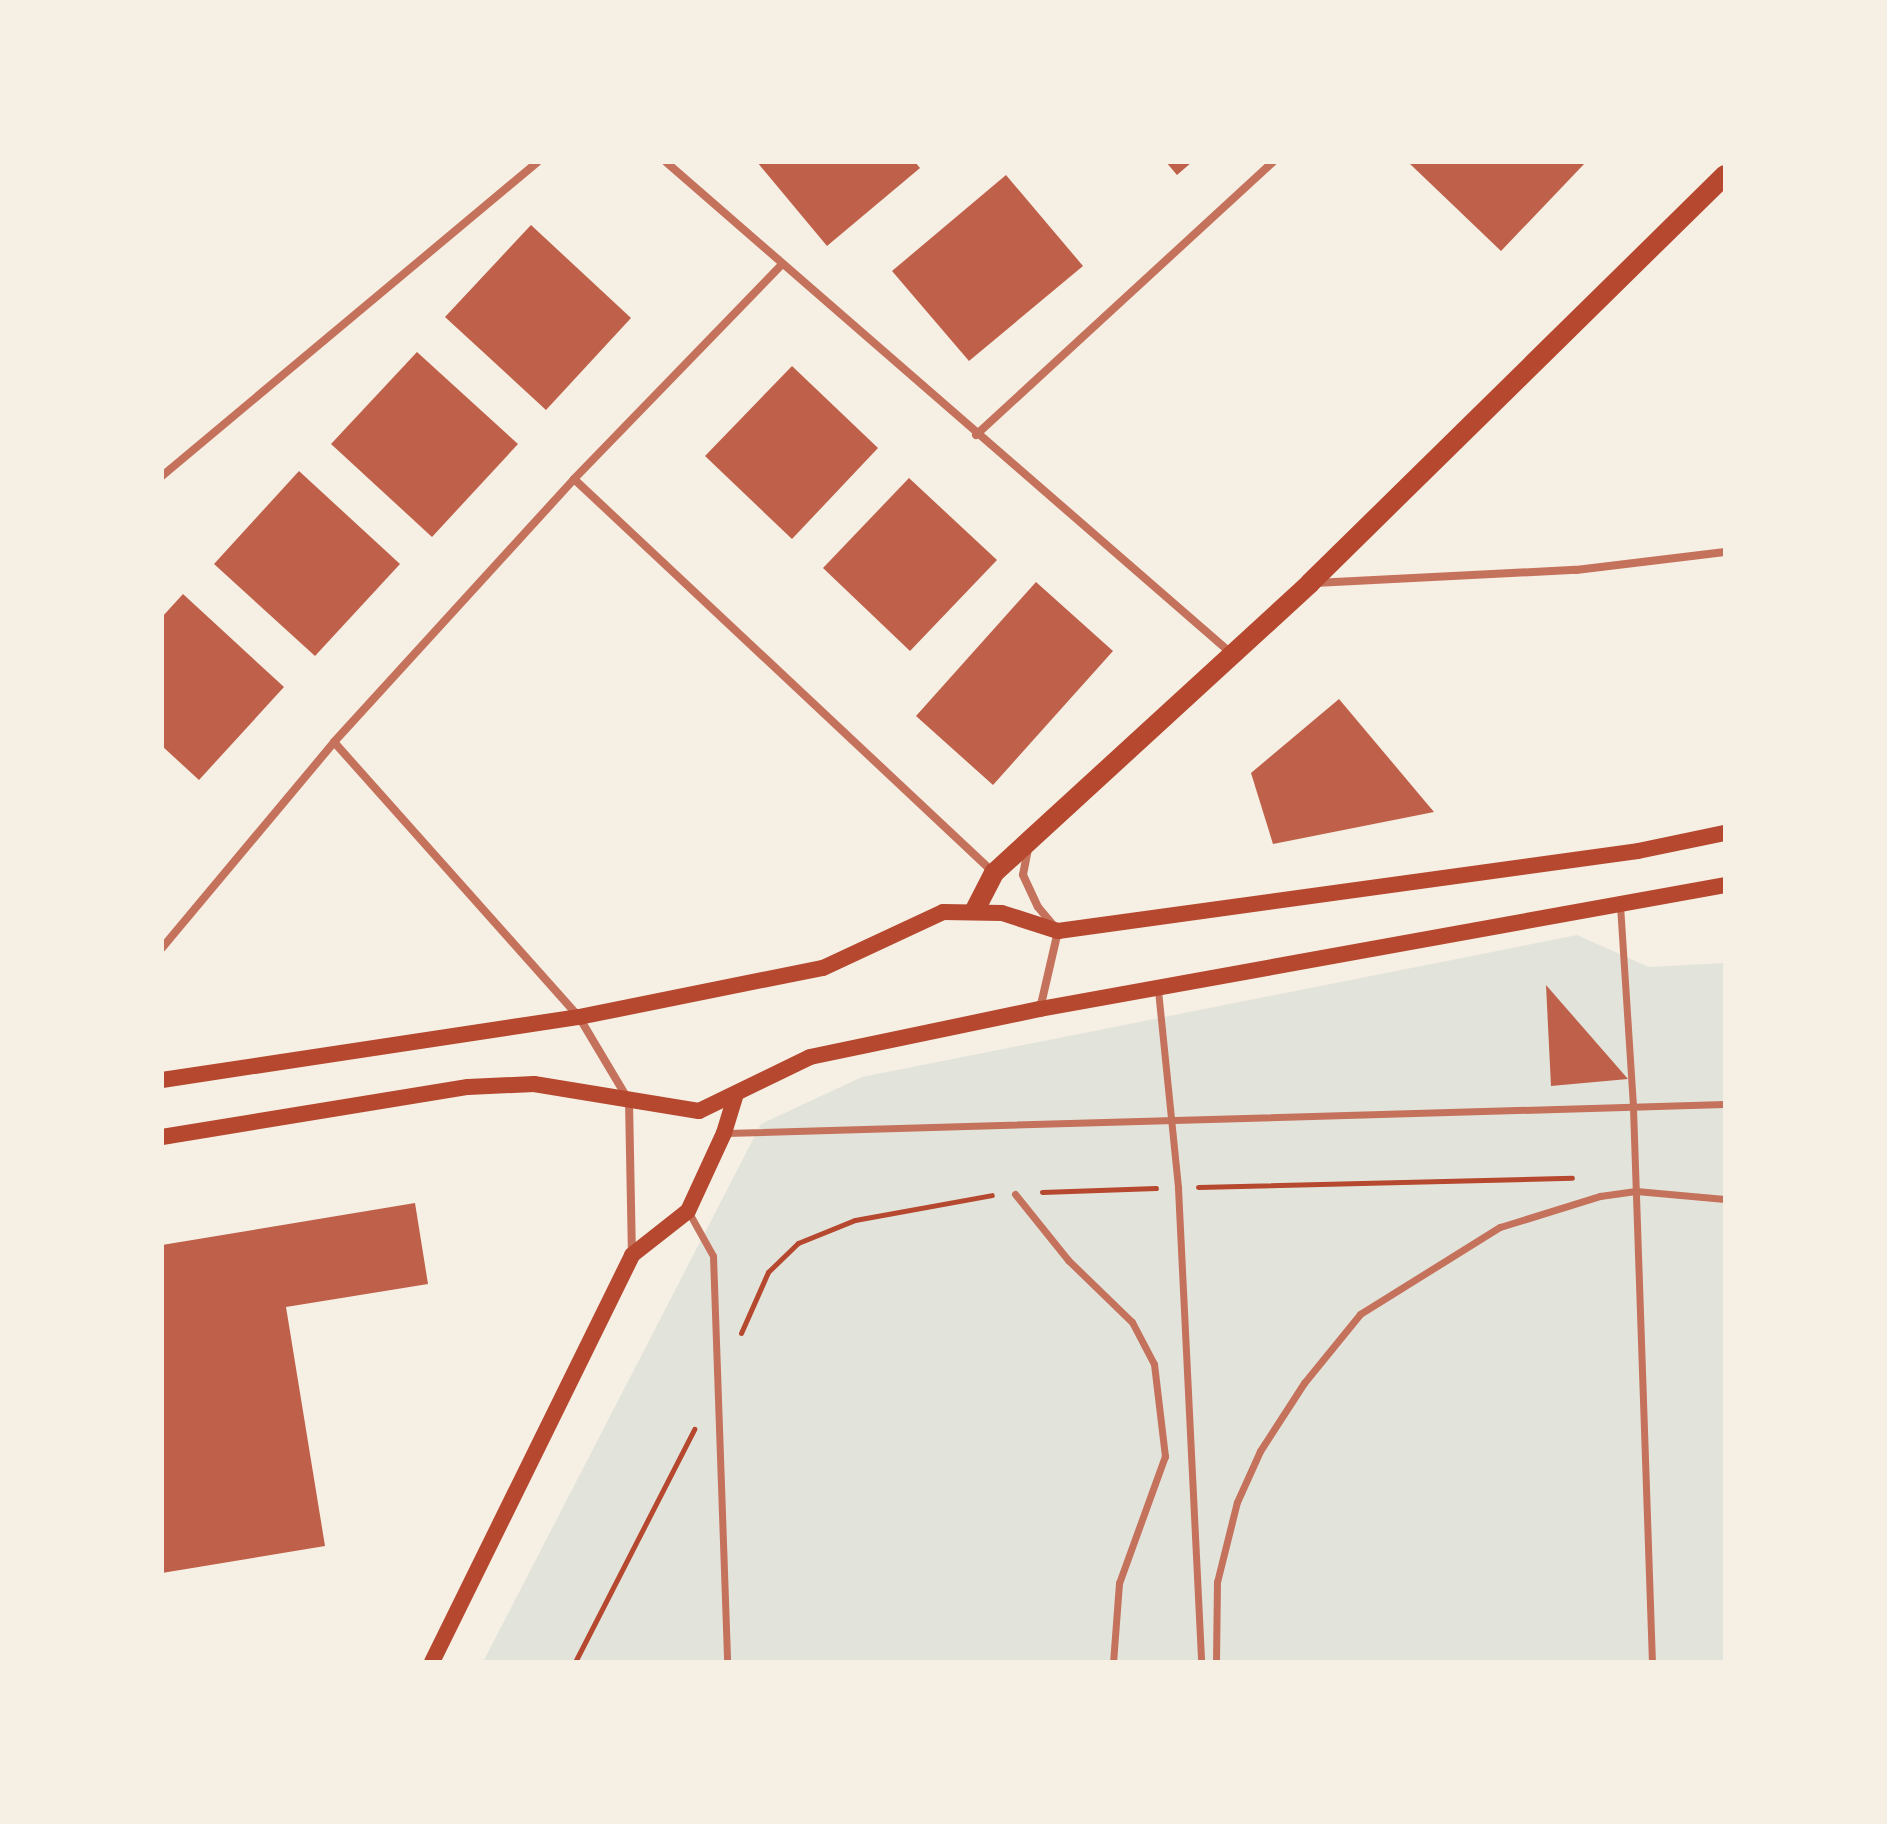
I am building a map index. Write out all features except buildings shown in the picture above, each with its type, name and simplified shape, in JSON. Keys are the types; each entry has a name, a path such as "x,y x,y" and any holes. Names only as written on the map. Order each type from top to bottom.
{"main road":[{"path":"975,910 994,873 1310,583 1725,175"},
{"path":"162,1080 579,1017 823,968 943,912 975,910 1058,931 1638,851 1725,833"},
{"path":"162,1137 468,1087 534,1084 699,1111 810,1057 1040,1009 1725,885"},
{"path":"432,1662 632,1255 688,1211 724,1133 735,1096"}],"street":[{"path":"162,476 537,162"},
{"path":"666,162 976,435 1232,654"},
{"path":"976,435 1273,162"},
{"path":"162,948 334,742 574,479 782,264"},
{"path":"574,479 994,873"},
{"path":"1310,583 1576,570 1725,552"},
{"path":"334,742 579,1017 629,1101 632,1255"},
{"path":"1029,844 1023,875 1038,907 1058,931 1040,1009"},
{"path":"1620,905 1633,1108 1652,1662"},
{"path":"1158,990 1171,1120 1201,1662"},
{"path":"724,1133 1725,1104"},
{"path":"1216,1662 1217,1582 1237,1502 1260,1451 1304,1383 1360,1314 1500,1227 1600,1196 1636,1191 1725,1199"},
{"path":"1015,1194 1068,1260 1132,1322 1154,1364 1165,1456 1119,1583 1113,1662"},
{"path":"688,1211 713,1256 727,1662"}],"shaded area":[{"path":"1577,935 1649,967 1725,963 1725,1662 483,1662 761,1124 862,1077"}]}
